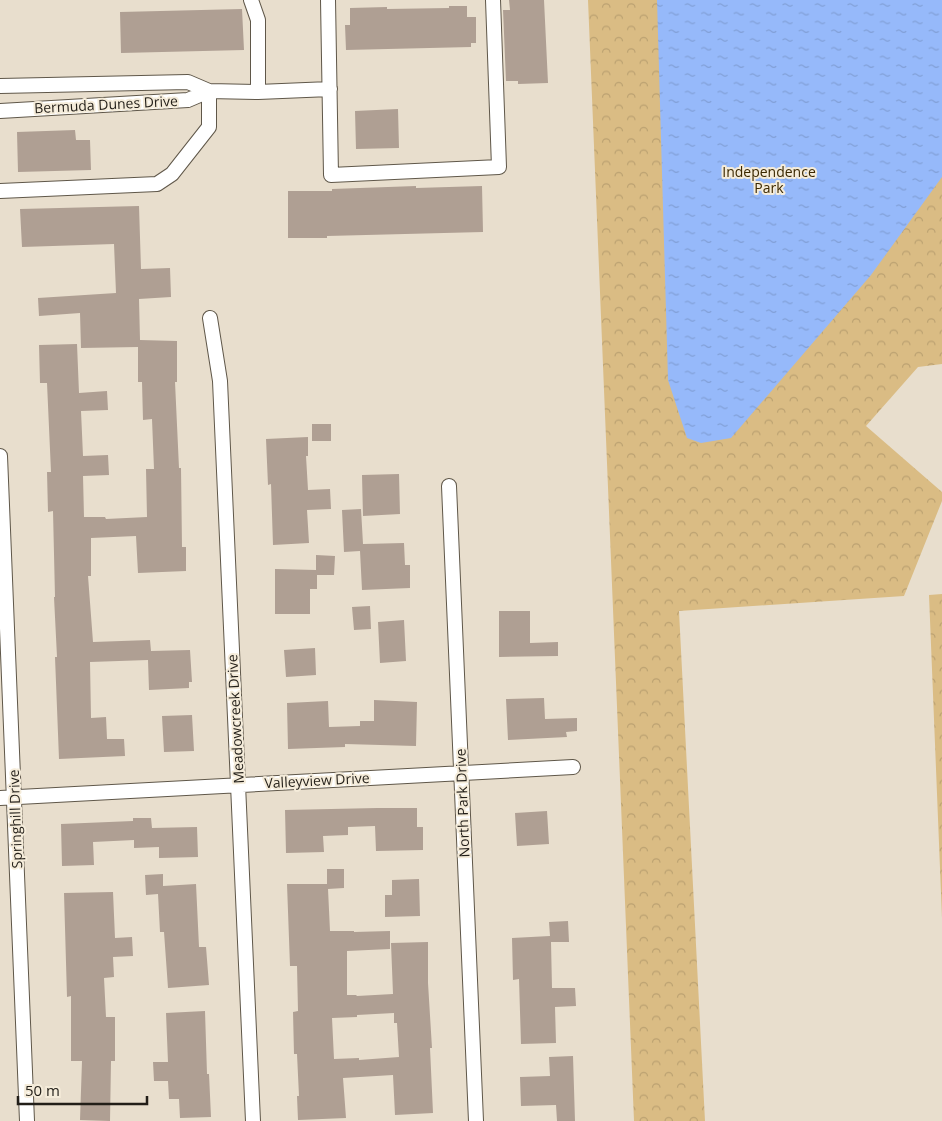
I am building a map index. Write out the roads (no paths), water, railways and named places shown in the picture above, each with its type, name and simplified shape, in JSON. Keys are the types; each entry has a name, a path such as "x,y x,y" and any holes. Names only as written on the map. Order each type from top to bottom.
{"street":[{"path":"250,0 258,20 258,92"},
{"path":"328,0 331,175 499,167 493,0"},
{"name":"Bermuda Dunes Drive","path":"0,86 188,82 209,91 258,92 330,89"},
{"path":"0,191 157,184 172,174 209,127 209,91"},
{"name":"Bermuda Dunes Drive","path":"0,111 188,100 209,91"},
{"name":"Meadowcreek Drive","path":"210,318 220,381 253,1121"},
{"name":"Springhill Drive","path":"0,456 7,797 27,1121"},
{"name":"North Park Drive","path":"449,486 476,1121"},
{"name":"Valleyview Drive","path":"7,797 573,767"}],"water":[{"path":"657,0 942,0 942,177 871,275 731,438 701,443 687,438 668,380"}],"park label":[{"name":"Independence Park","path":"769,180"}]}
